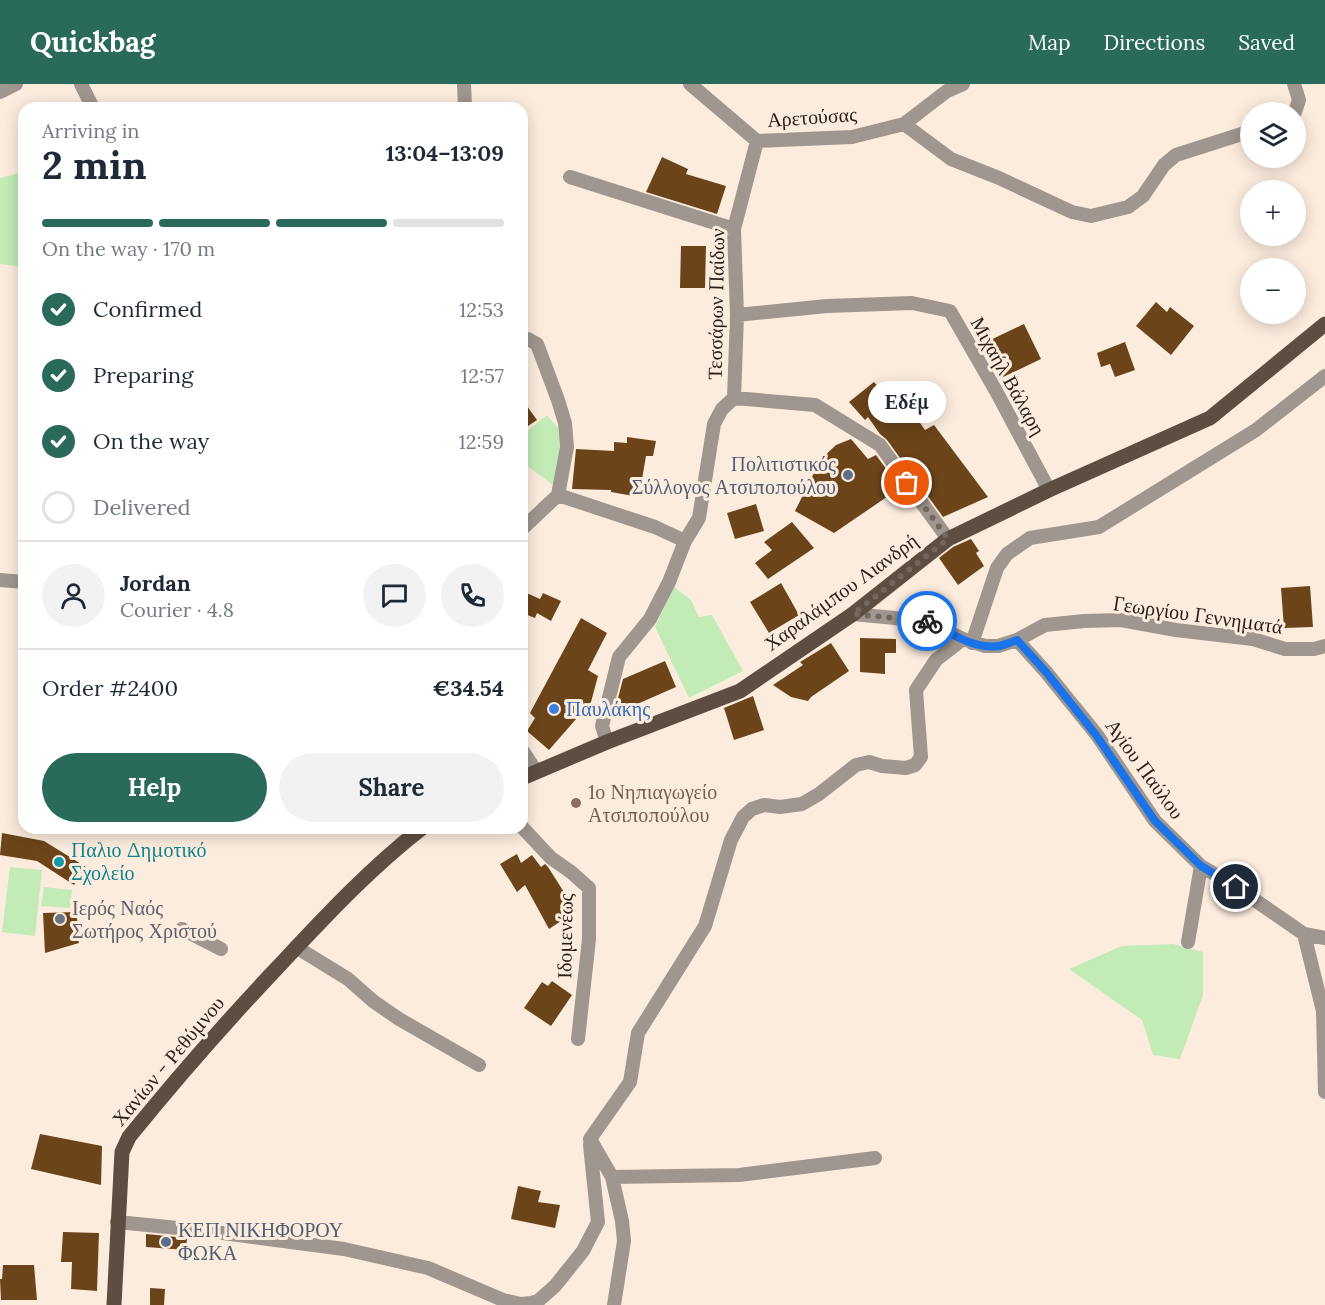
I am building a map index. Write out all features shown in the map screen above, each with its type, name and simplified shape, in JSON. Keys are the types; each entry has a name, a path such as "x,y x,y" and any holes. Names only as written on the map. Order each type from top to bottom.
{"main road":[{"name":"Χαραλάμπου Λιανδρή","path":"529,775 607,742 740,691 853,614 948,539 1049,490 1210,418 1325,324"},
{"path":"296,947 395,849 414,834"},
{"name":"Χανίων - Ρεθύμνου","path":"114,1305 122,1152 129,1137 254,992 296,947"}],"street":[{"path":"0,92 16,84"},
{"path":"81,84 90,102"},
{"path":"464,84 465,102"},
{"name":"Αρετούσας","path":"757,141 852,137 904,124 963,84"},
{"path":"1294,84 1298,102"},
{"path":"696,85 757,141"},
{"path":"904,124 951,159 999,178 1072,212 1091,216 1128,207 1135,202 1143,196 1164,165 1176,155 1240,135"},
{"name":"Τεσσάρων Παίδων","path":"607,742 602,726 619,657 650,619 669,582 685,541 699,518 714,424 722,410 734,398 737,315 734,229 757,141"},
{"path":"570,177 734,229"},
{"name":"Μιχαήλ Βάλαρη","path":"737,315 826,306 912,303 950,311 1049,490"},
{"path":"528,339 537,344 565,423 567,447 558,495 528,523"},
{"path":"117,1222 345,1249 428,1268 503,1300 521,1304 538,1301 555,1286 583,1251 598,1222 590,1139 630,1082 638,1033 705,926 731,840 743,817 752,809 764,806 780,807 802,804 819,794 856,765 869,762 882,766 906,768 915,765 921,757 916,690 936,660 968,641 998,568 1007,554 1030,538 1099,526 1256,430 1325,376"},
{"name":"Τεσσάρων Παίδων","path":"734,398 815,405 880,445 948,539"},
{"path":"558,495 655,526 685,541"},
{"path":"0,580 18,582"},
{"path":"853,614 926,621 968,641"},
{"name":"Γεωργίου Γεννηματά","path":"968,641 998,646 1017,640 1045,625 1121,620 1176,630 1253,639 1285,649 1314,649 1325,646"},
{"name":"Αγίου Παύλου","path":"1017,640 1046,672 1096,735 1155,821 1201,866 1304,934"},
{"name":"Ιδομενέως","path":"528,833 551,858 590,888 589,939 578,1039"},
{"path":"1188,942 1201,866"},
{"path":"182,929 221,949"},
{"path":"1325,938 1304,934 1323,1011 1325,1092"},
{"path":"296,947 348,979 373,1001 399,1019 479,1065"},
{"path":"590,1139 612,1176 622,1221 624,1240 614,1305"},
{"path":"612,1176 739,1175 874,1158"}],"green space":[{"path":"18,174 18,266 0,264 0,178"},
{"path":"547,415 558,428 560,453 553,485 528,466 528,430"},
{"path":"674,587 691,600 699,617 712,615 743,671 689,698 655,627"},
{"path":"10,867 42,870 35,936 2,932"},
{"path":"44,887 72,890 70,908 41,906"},
{"path":"1173,944 1203,952 1203,995 1180,1059 1153,1055 1142,1020 1069,969 1122,946"}],"building":[{"path":"662,157 688,169 686,174 726,186 717,214 646,192"},
{"path":"681,246 706,246 705,288 680,288"},
{"path":"1156,302 1167,312 1170,307 1194,326 1171,355 1136,326"},
{"path":"1024,324 1041,359 1001,378 984,343"},
{"path":"1125,342 1135,370 1115,377 1110,364 1101,367 1097,353"},
{"path":"874,382 891,402 901,395 925,430 934,425 988,497 943,517 887,440 868,417 865,420 849,402"},
{"path":"528,407 537,420 528,426"},
{"path":"627,437 656,441 653,456 646,456 639,497 611,492 611,490 572,489 576,449 614,451 614,442 627,443"},
{"name":"Πολιτιστικός Σύλλογος Ατσιποπούλου","path":"851,439 868,459 876,455 900,488 834,533 795,511 821,459 836,445"},
{"path":"756,504 764,531 735,539 727,513"},
{"path":"792,522 814,548 768,579 755,563 772,550 764,542"},
{"path":"971,539 979,551 976,553 984,566 958,585 939,558 953,547"},
{"path":"781,583 799,615 769,633 750,602"},
{"path":"1310,586 1313,627 1284,628 1281,588"},
{"path":"543,593 561,601 551,621 537,613 535,618 528,615 528,594 540,599"},
{"path":"581,618 607,633 588,670 598,676 591,702 549,750 528,732 535,718 530,713"},
{"path":"860,638 896,639 896,653 885,653 885,674 860,672"},
{"path":"831,643 849,671 808,701 791,697 773,685 803,665 800,662"},
{"path":"665,661 676,687 619,712 616,706 623,679"},
{"path":"753,696 764,730 734,740 724,708"},
{"path":"2,833 44,841 86,867 74,885 37,861 0,855"},
{"path":"517,854 521,863 532,855 541,867 545,864 576,911 549,929 525,885 517,892 500,864"},
{"path":"76,912 78,926 75,926 79,943 45,953 43,913"},
{"path":"552,981 572,995 551,1026 524,1008 542,982 548,986"},
{"path":"40,1134 102,1146 101,1185 31,1169"},
{"path":"518,1186 541,1191 538,1202 560,1205 555,1228 511,1219"},
{"path":"63,1232 99,1233 97,1291 71,1289 72,1262 61,1262"},
{"name":"ΚΕΠ ΝΙΚΗΦΟΡΟΥ ΦΩΚΑ","path":"146,1234 187,1238 186,1250 146,1247"},
{"path":"3,1265 34,1265 37,1300 1,1300 0,1279 2,1279"},
{"path":"150,1288 165,1289 164,1305 150,1305"}],"way so far":[{"path":"907,483 948,539 853,614 927,621"}],"place":[{"name":"Πολιτιστικός Σύλλογος Ατσιποπούλου","path":"848,475"},
{"name":"Εδέμ","path":"907,483"},
{"name":"Παυλάκης","path":"554,709"},
{"name":"1ο Νηπιαγωγείο Ατσιποπούλου","path":"576,803"},
{"name":"Παλιο Δημοτικό Σχολείο","path":"59,862"},
{"name":"Ιερός Ναός Σωτήρος Χριστού","path":"60,919"},
{"name":"ΚΕΠ ΝΙΚΗΦΟΡΟΥ ΦΩΚΑ","path":"166,1242"}],"route":[{"path":"927,621 972,643 985,646 998,646 1017,640 1046,672 1096,735 1155,821 1201,866 1236,887"}]}
